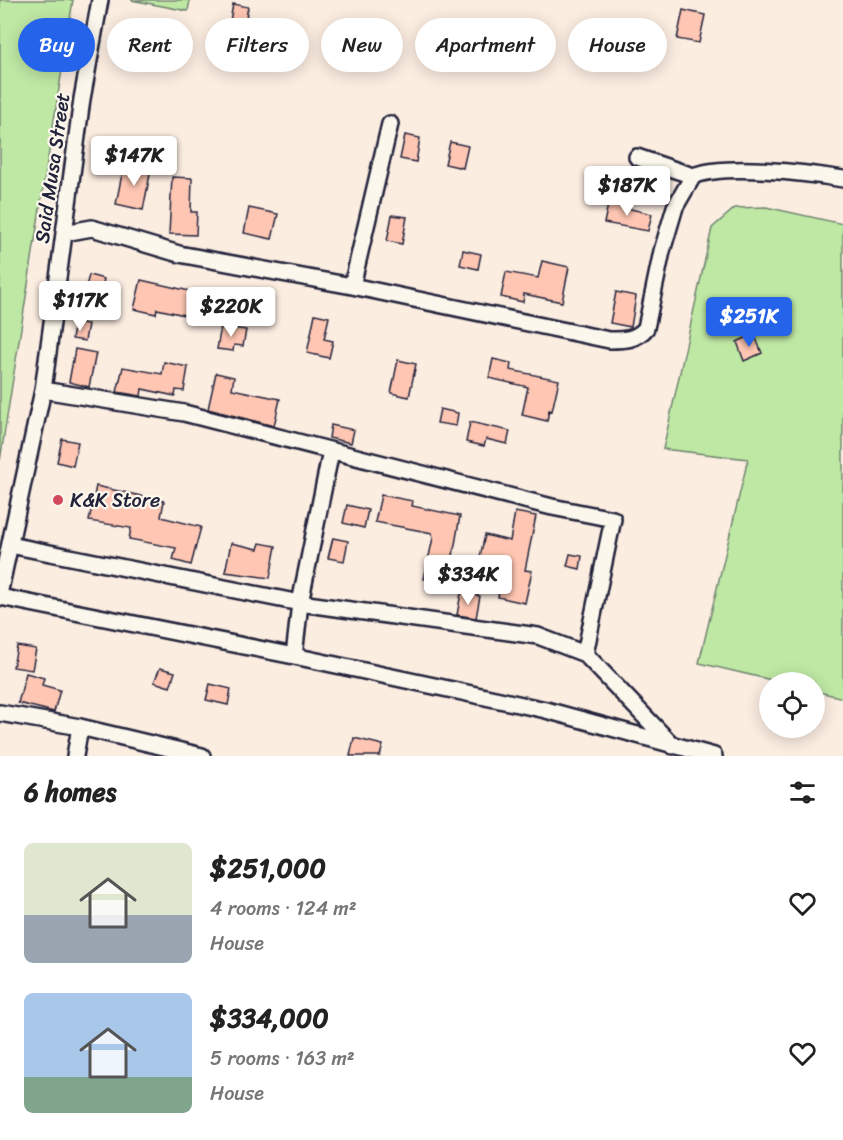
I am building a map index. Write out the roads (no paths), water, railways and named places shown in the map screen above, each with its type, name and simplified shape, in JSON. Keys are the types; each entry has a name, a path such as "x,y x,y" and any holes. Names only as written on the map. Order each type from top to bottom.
{"street":[{"name":"Said Musa Street","path":"0,590 43,390 82,99 100,0"},
{"path":"352,286 390,124"},
{"path":"636,157 693,176"},
{"path":"64,233 92,228 179,254 352,286 609,340 638,337 646,328 652,310 662,251 675,207 693,176 705,171 729,170 843,179"},
{"path":"43,390 184,413 552,507 613,519 585,654"},
{"path":"294,656 300,603 331,451"},
{"path":"10,545 300,603 538,636 585,654 673,746"},
{"path":"0,597 294,656 546,710 714,756"},
{"path":"0,713 80,727 202,756"},
{"path":"75,756 80,727"}],"place":[{"name":"K&K Store","path":"58,500"}]}
